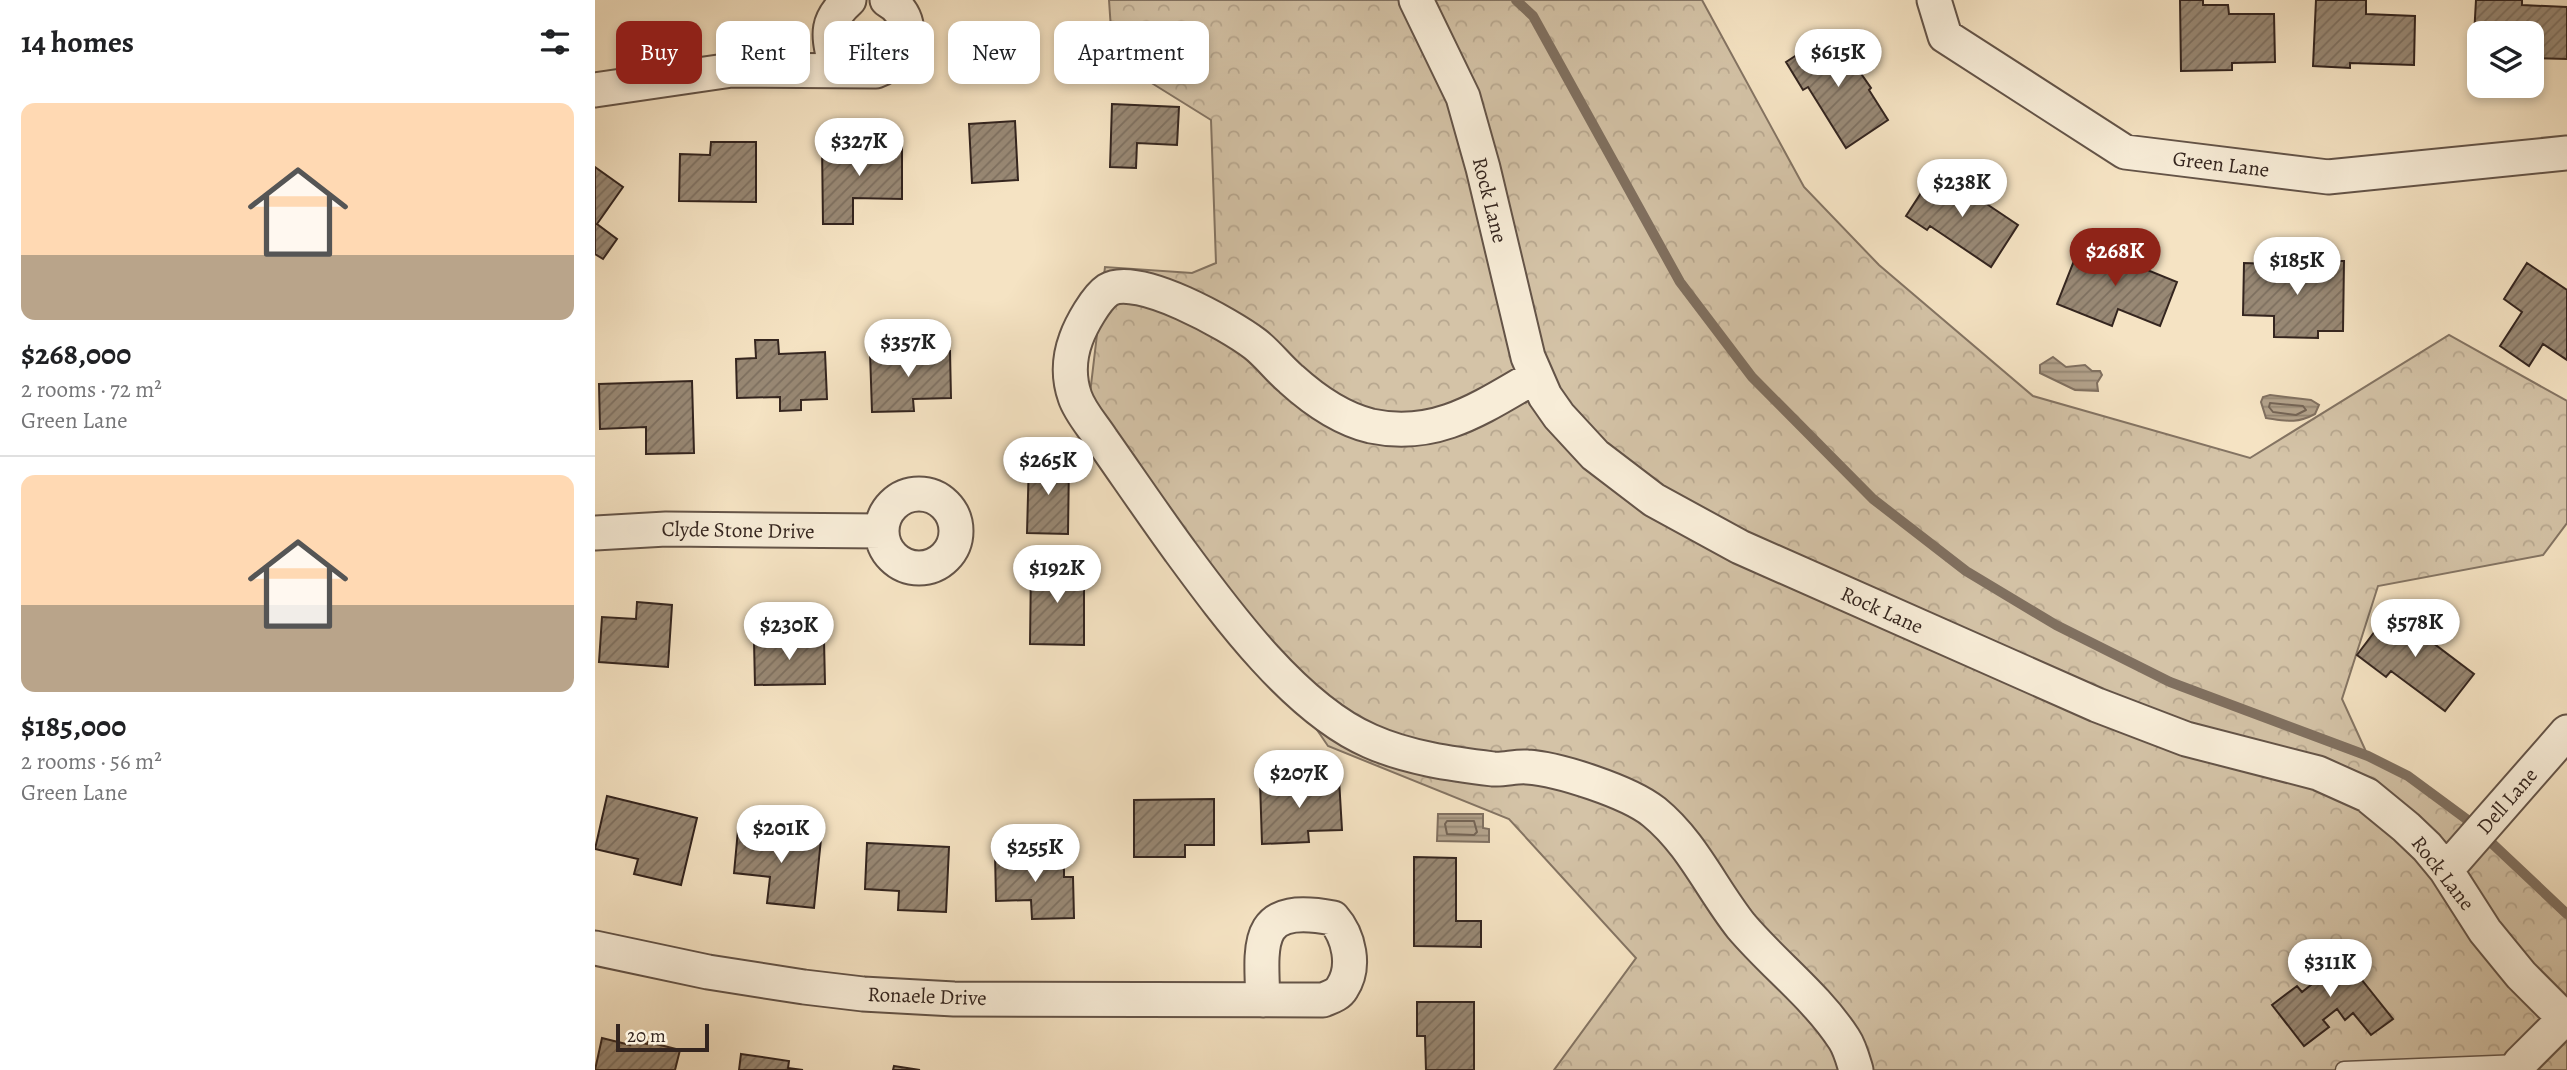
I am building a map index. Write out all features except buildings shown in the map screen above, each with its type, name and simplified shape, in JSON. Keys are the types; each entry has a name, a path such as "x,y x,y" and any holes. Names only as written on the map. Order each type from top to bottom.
{"street":[{"path":"832,21 836,12 849,0"},
{"path":"887,0 900,11 905,21"},
{"name":"Rock Lane","path":"1416,0 1463,97 1483,168 1528,357 1545,397 1595,455 1633,486 1688,520 1740,547 2097,705 2186,739 2318,773 2367,795 2453,863 2485,931 2528,983 2565,1020"},
{"name":"Green Lane","path":"1934,0 1945,36 2125,152 2328,177 2567,153"},
{"path":"595,90 732,70 824,70"},
{"path":"1536,376 1486,405 1443,425 1406,429 1369,425 1331,409 1293,381 1256,344 1206,314 1161,293 1128,285 1109,289 1089,312 1076,339 1069,368 1076,400 1152,512 1207,588 1311,705 1366,740 1411,756 1498,770 1526,767 1589,781 1650,809 1671,828 1696,858 1740,925 1818,1006 1846,1042 1856,1070"},
{"name":"Clyde Stone Drive","path":"595,533 666,528 882,531"},
{"name":"Dell Lane","path":"2453,863 2567,733"},
{"name":"Ronaele Drive","path":"595,947 708,972 804,988 863,994 954,999 1263,1000"},
{"path":"2518,1066 2565,1020"}],"lane":[{"path":"2344,1070 2518,1066"}],"green space":[{"path":"1109,0 1702,0 1804,187 1879,265 2033,396 2250,458 2449,335 2567,401 2567,523 2543,555 2378,586 2342,699 2368,756 2408,776 2465,818 2567,914 2567,1070 1554,1070 1636,958 1509,819 1328,746 1089,402 1105,267 1192,273 1216,263 1211,120 1153,84 1209,84 1209,21 1110,21"}],"water":[{"path":"2053,357 2066,367 2085,365 2092,371 2100,371 2102,375 2097,383 2098,391 2075,390 2040,373 2040,365"},
{"path":"2270,395 2311,400 2319,405 2315,414 2302,419 2286,421 2266,418 2261,402 2263,397"},
{"path":"1438,814 1483,814 1483,828 1489,829 1489,842 1437,841"}],"waterway":[{"path":"1516,0 1533,16 1680,282 1752,377 1873,499 1966,571 2056,625 2170,682 2368,756 2408,776 2465,818 2567,914"}]}
